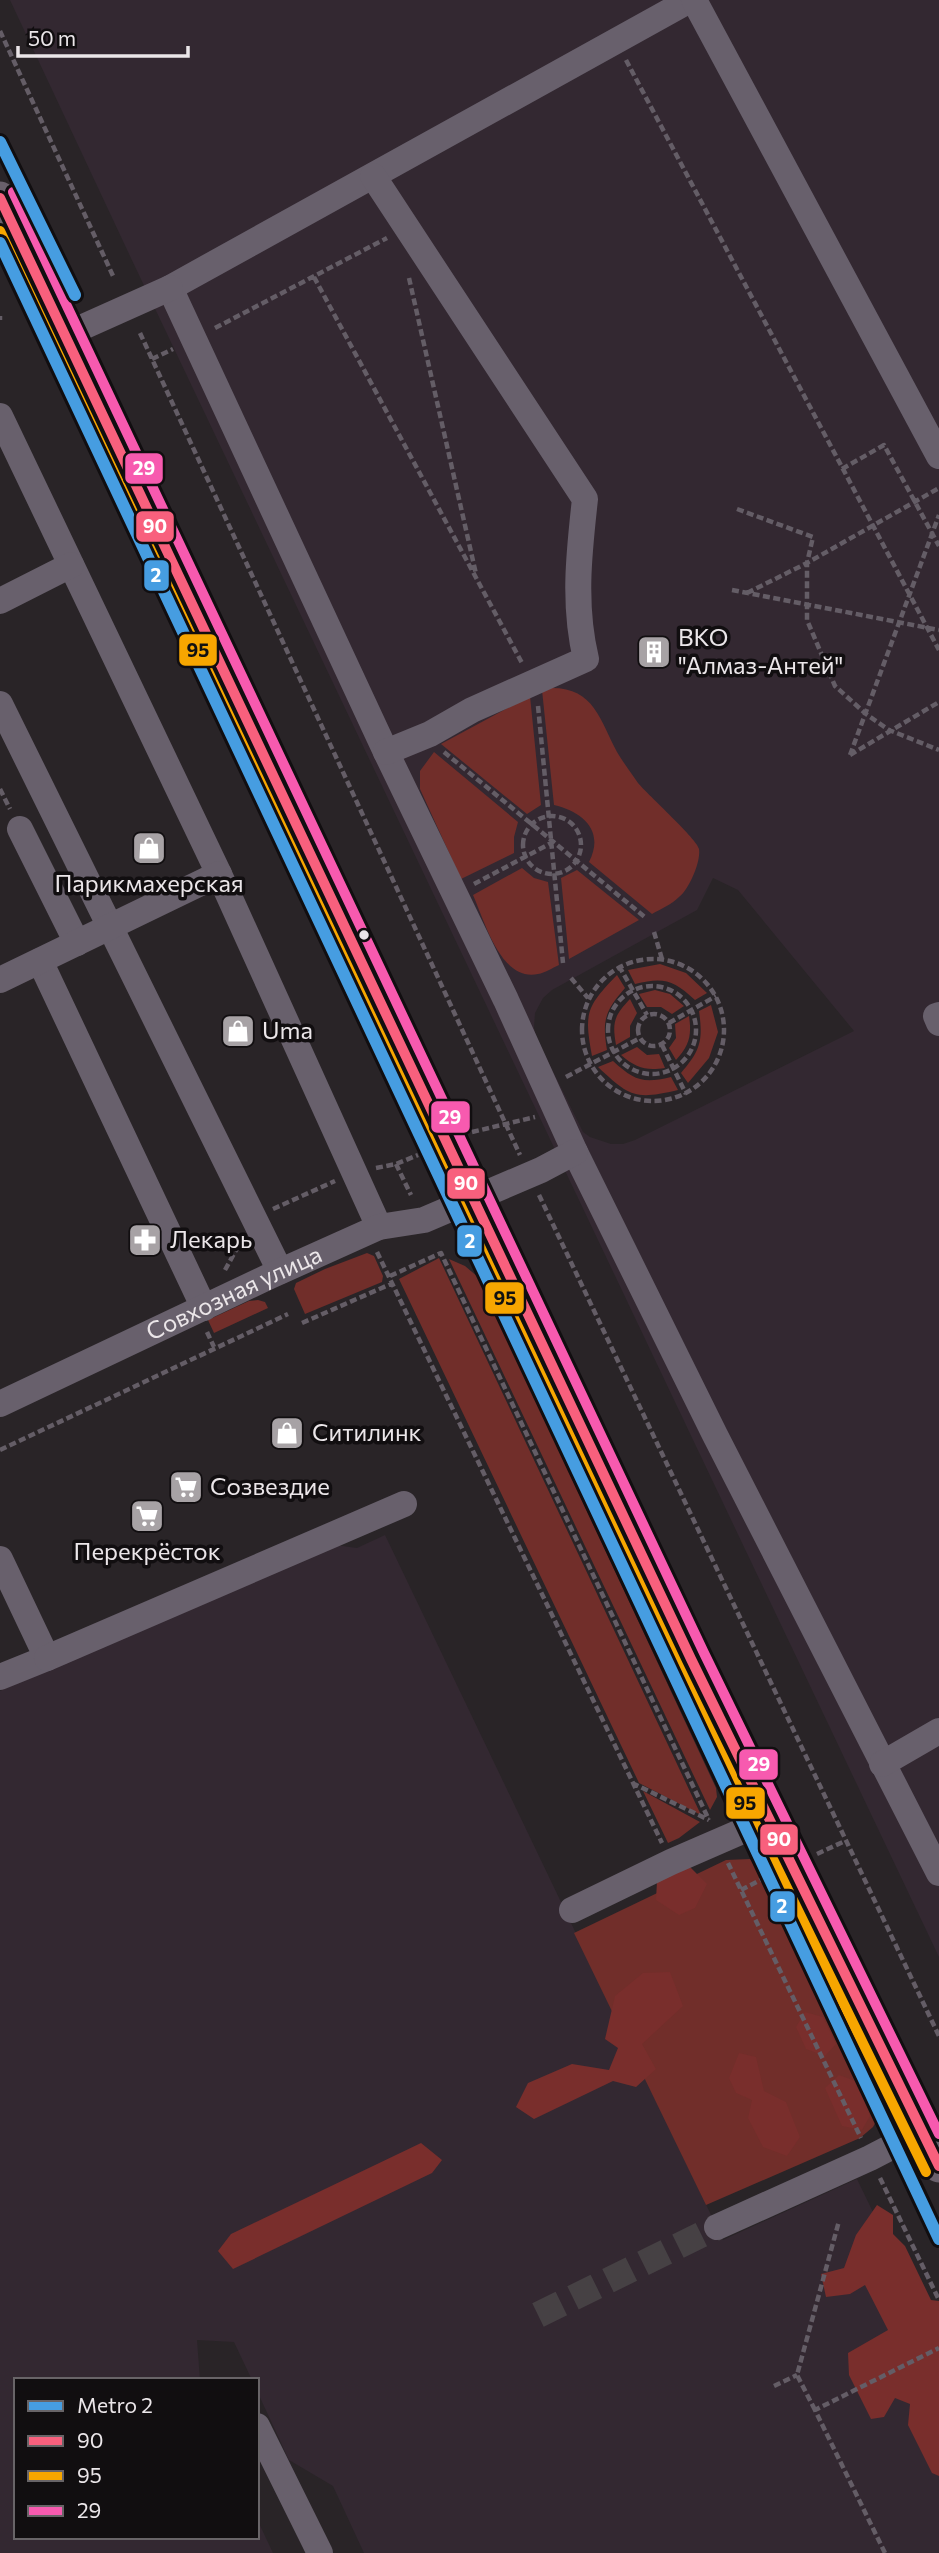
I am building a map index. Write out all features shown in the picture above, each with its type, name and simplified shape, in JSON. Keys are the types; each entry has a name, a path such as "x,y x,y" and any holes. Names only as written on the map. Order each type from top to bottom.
{"main road":[{"path":"0,198 691,1659 939,2166"}],"street":[{"path":"65,335 170,288 692,0 936,446"},
{"path":"373,176 584,499 577,602 580,636 586,659 472,710 430,734 386,752"},
{"path":"170,288 575,1152 715,1434 939,1873"},
{"path":"0,419 219,874 354,1171 373,1230"},
{"path":"0,601 71,565"},
{"path":"3,717 54,813 281,1271"},
{"path":"54,813 10,834 77,943"},
{"path":"0,980 219,874"},
{"path":"40,961 204,1308"},
{"path":"939,1015 936,1016 939,1023"},
{"name":"Совхозная улица","path":"0,1404 373,1230 424,1220 541,1170 575,1152"},
{"path":"0,1677 404,1504"},
{"path":"0,1559 47,1658"},
{"path":"882,1764 939,1731"},
{"path":"572,1910 671,1862 770,1819"},
{"path":"717,2227 870,2158 922,2131"},
{"path":"259,2430 320,2553"}],"path":[{"path":"0,31 114,278"},
{"path":"615,41 939,650"},
{"path":"202,334 406,227"},
{"path":"408,272 478,582"},
{"path":"314,277 526,670"},
{"path":"152,359 180,345"},
{"path":"842,469 884,445 939,546"},
{"path":"747,593 807,563 939,488"},
{"path":"737,509 813,537 807,563 807,620 835,686 866,714 889,730 939,750"},
{"path":"939,515 850,755 939,702"},
{"path":"732,590 939,630"},
{"path":"536,694 563,962"},
{"path":"436,746 646,918"},
{"path":"550,816 568,820 580,834 581,853 576,862 571,868 555,874 538,870 526,857 524,839 531,824 550,816"},
{"path":"454,894 553,842"},
{"path":"654,932 662,959"},
{"path":"640,959 662,959 684,965 702,978 716,996 723,1017 724,1040 717,1062 704,1080 686,1094 665,1101 643,1101 621,1094 603,1082 590,1064 582,1043 581,1020 588,999 601,980 619,966 640,959"},
{"path":"619,966 646,1015"},
{"path":"571,978 588,999"},
{"path":"659,986 672,990 692,1009 696,1036 685,1060 674,1069 647,1074 622,1063 614,1052 608,1031 612,1010 632,990 659,986"},
{"path":"669,1023 716,996"},
{"path":"646,1015 657,1014 669,1023"},
{"path":"646,1015 638,1028 640,1038 652,1047 662,1045 669,1037 669,1023"},
{"path":"571,1090 565,1078 640,1038"},
{"path":"662,1045 686,1094"},
{"path":"472,1132 543,1115"},
{"path":"204,1308 254,1217 354,1171 396,1164 418,1155"},
{"path":"396,1164 411,1195"},
{"path":"373,1230 393,1283 671,1862"},
{"path":"390,1276 441,1253 709,1820 631,1783"},
{"path":"302,1323 393,1283"},
{"path":"0,1450 288,1314"},
{"path":"816,1854 845,1841"},
{"path":"726,1860 939,2300"},
{"path":"741,1890 764,1878"},
{"path":"839,2221 797,2375 885,2553"},
{"path":"815,2410 939,2348"},
{"path":"774,2386 797,2375"}],"shaded area":[{"path":"10,0 939,0 939,1957","holes":["713,878 738,890 854,1031 635,1140 611,1144 590,1137 583,1132 536,1037 535,1013 543,998 552,990 697,910"]},
{"path":"565,689 586,699 600,717 617,752 638,783 697,844 699,854 696,868 687,888 673,902 652,914 589,862 594,841 588,824 574,812 554,805 542,690"},
{"path":"530,696 541,805 527,814 441,744"},
{"path":"434,752 518,822 514,853 461,879 420,789 420,771"},
{"path":"522,868 534,878 548,882 559,965 538,974 525,974 504,960 489,934 473,895"},
{"path":"577,870 639,920 569,959 561,878"},
{"path":"660,964 686,973 707,993 695,1000 668,982 635,984 628,970"},
{"path":"617,975 625,988 607,1016 607,1050 592,1056 588,1030 590,1011 599,995"},
{"path":"655,990 670,994 684,1006 672,1014 661,1007 647,1007 639,994"},
{"path":"630,999 637,1013 630,1026 630,1037 616,1045 615,1020"},
{"path":"711,1005 718,1032 709,1058 688,1083 681,1073 697,1051 701,1030 699,1011"},
{"path":"689,1016 688,1040 676,1060 669,1048 676,1038 675,1024"},
{"path":"637,1047 647,1055 659,1054 665,1068 642,1068 621,1055"},
{"path":"613,1061 639,1079 671,1077 678,1090 642,1095 626,1090 598,1067"},
{"path":"367,1253 374,1256 383,1276 382,1282 305,1314 294,1289 296,1283"},
{"path":"439,1258 701,1815 639,1783 399,1279"},
{"path":"449,1259 465,1266 478,1277 716,1788 717,1797 710,1810"},
{"path":"249,1301 265,1302 268,1308 214,1333 208,1320"},
{"path":"385,1535 723,2240 857,2179 939,2349 939,2553 364,2553 333,2486 289,2460 259,2395 259,2378 251,2378 234,2342 197,2340 200,2378 14,2378 14,2539 259,2539 259,2523 273,2553 0,2553 0,1691 328,1544 357,1548"},
{"path":"643,1791 700,1822 668,1843"},
{"path":"750,1859 764,1878 881,2112 873,2127 860,2138 706,2205 574,1933 726,1860"},
{"path":"690,1867 707,1884 695,1908 679,1915 656,1900 657,1881"},
{"path":"670,1972 683,2006 642,2044 656,2069 636,2087 613,2081 534,2119 516,2107 528,2083 572,2064 609,2070 618,2048 605,2039 615,1996 643,1973"},
{"path":"805,2012 823,2017 836,2044 825,2056 806,2049 796,2027"},
{"path":"739,2053 756,2057 764,2091 786,2102 800,2137 787,2156 763,2147 748,2118 752,2100 736,2093 729,2078"},
{"path":"839,2075 858,2082 870,2116 862,2130 842,2126 825,2088"},
{"path":"421,2143 442,2160 432,2173 233,2269 218,2251 231,2234"},
{"path":"877,2205 893,2215 893,2234 905,2246 931,2300 939,2301 939,2476 932,2473 908,2425 910,2404 895,2398 884,2417 871,2419 849,2375 848,2353 888,2330 865,2285 850,2294 826,2297 821,2274 844,2268 856,2235"}],"tunnel":[{"path":"538,2315 717,2227"}],"metro line":[{"name":"2","path":"0,142 75,295"},
{"name":"2","path":"0,243 939,2239"}],"transit line":[{"name":"29","path":"13,192 704,1653 939,2134"},
{"name":"90","path":"0,198 691,1659 939,2166"},
{"name":"95","path":"0,231 678,1665 926,2172"}],"place":[{"name":"ВКО \"Алмаз-Антей\"","path":"654,652"},
{"name":"Парикмахерская","path":"149,848"},
{"name":"Uma","path":"238,1031"},
{"name":"Лекарь","path":"145,1240"},
{"name":"Ситилинк","path":"287,1433"},
{"name":"Созвездие","path":"186,1487"},
{"name":"Перекрёсток","path":"147,1516"}]}
